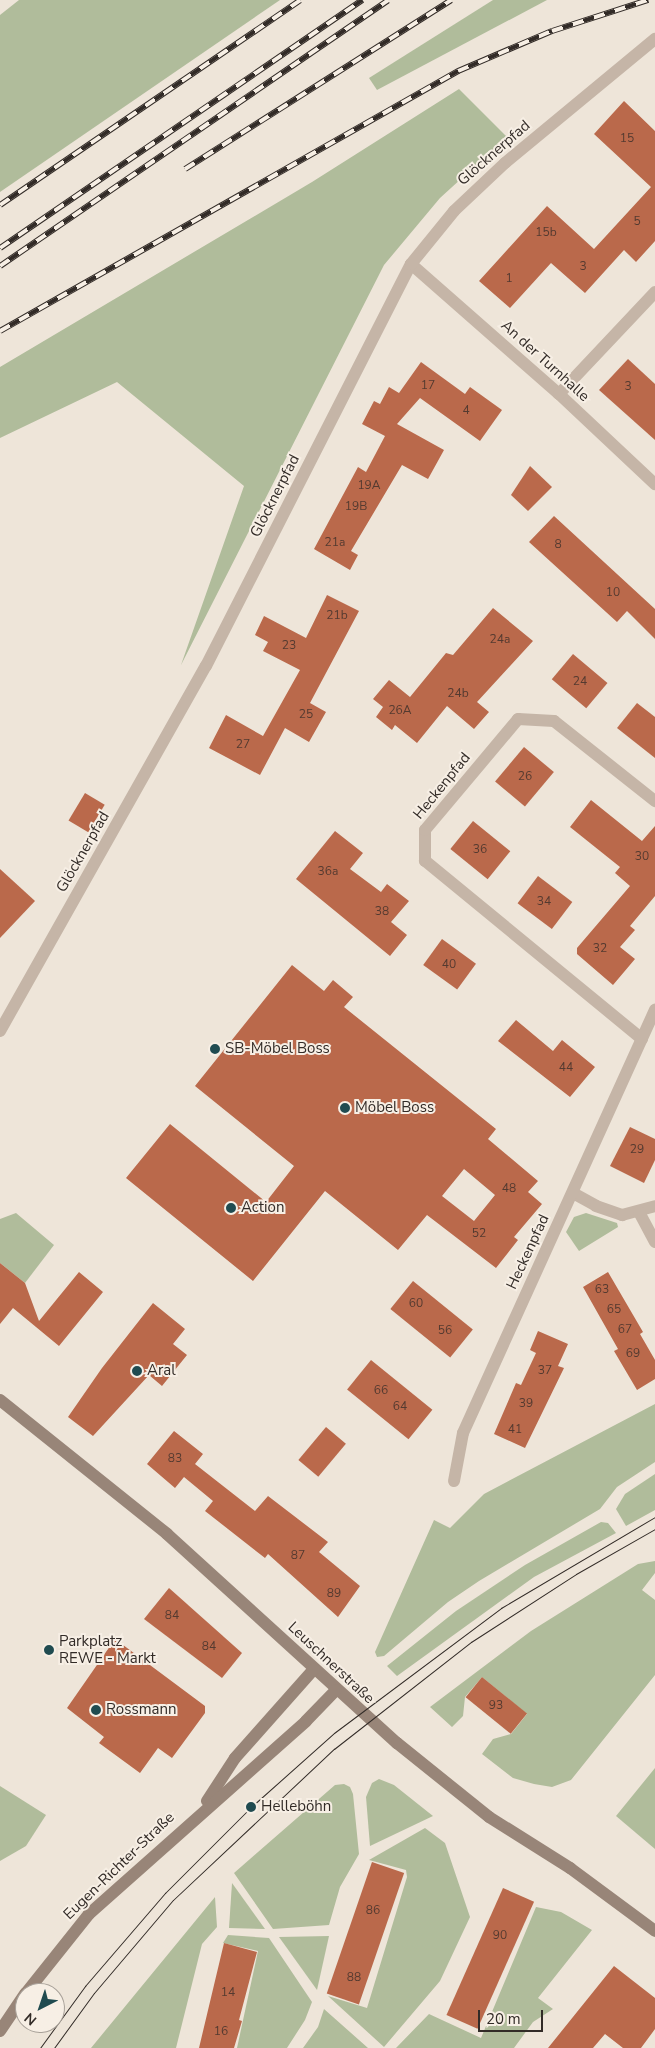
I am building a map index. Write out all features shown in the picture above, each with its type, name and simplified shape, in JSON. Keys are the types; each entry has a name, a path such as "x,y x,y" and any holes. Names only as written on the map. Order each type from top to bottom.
{"main road":[{"name":"Leuschnerstraße","path":"0,1400 167,1534 336,1690 489,1817 570,1868 655,1931"},
{"name":"Eugen-Richter-Straße","path":"201,1812 235,1758 314,1669"},
{"name":"Eugen-Richter-Straße","path":"34,1983 89,1914 201,1812 306,1721 336,1690"},
{"name":"Eugen-Richter-Straße","path":"0,2031 15,2009"}],"street":[{"name":"Glöcknerpfad","path":"0,1031 206,666 411,264 454,211 505,163 655,39"},
{"name":"An der Turnhalle","path":"411,264 559,394 655,484"},
{"path":"559,394 655,292"},
{"name":"Heckenpfad","path":"642,1039 425,861 425,830 518,719 554,720 655,801"},
{"name":"Heckenpfad","path":"454,1481 463,1433 655,1009"},
{"path":"573,1193 596,1206 622,1215 639,1212 655,1206"},
{"path":"639,1212 655,1242"}],"green space":[{"path":"19,0 280,0 0,192 0,15"},
{"path":"493,0 547,0 377,90 369,78"},
{"path":"459,89 507,137 440,198 384,265 181,665 244,486 117,382 0,438 0,367 312,182"},
{"path":"16,1213 54,1245 25,1283 0,1263 0,1219"},
{"path":"586,1213 617,1223 618,1227 579,1251 566,1232 574,1217"},
{"path":"655,1404 655,1462 617,1487 600,1509 479,1581 448,1602 384,1656 377,1657 375,1652 434,1520 450,1528 484,1494"},
{"path":"655,1474 655,1510 626,1526 616,1509 625,1494"},
{"path":"601,1522 608,1523 616,1533 534,1577 397,1676 387,1666 456,1611 525,1565"},
{"path":"655,1561 655,1573 642,1590 655,1600 655,1675 571,1780 552,1787 513,1778 482,1754 493,1739 511,1734 527,1714 482,1677 465,1697 463,1716 452,1727 430,1707 531,1631 638,1564"},
{"path":"655,1768 655,1849 616,1816"},
{"path":"379,1779 394,1785 433,1816 370,1846 366,1797 372,1783"},
{"path":"344,1784 350,1787 353,1794 359,1854 340,1887 329,1925 273,1929 234,1873 335,1785"},
{"path":"0,1786 46,1815 26,1846 0,1861"},
{"path":"425,1828 445,1843 470,1917 440,1981 384,2047 328,1996 367,2008 407,1877 406,1870 369,1860"},
{"path":"232,1883 265,1929 229,1928"},
{"path":"215,1897 217,1927 202,1944 176,2048 91,2048"},
{"path":"536,1907 561,1912 592,1930 538,1998 553,2009 533,2022 514,2048 396,2048 429,2014 481,2038"},
{"path":"228,1935 269,1938 312,2002 305,2020 287,2048 237,2048 258,1951 223,1943"},
{"path":"329,1936 317,1990 279,1937"},
{"path":"324,2009 368,2048 303,2048 318,2027"}],"building":[{"path":"624,101 655,131 655,241 636,262 624,250 585,293 551,263 510,308 479,281 547,206 594,249 651,187 594,134"},
{"path":"628,359 655,384 655,440 599,390"},
{"path":"421,362 465,394 470,387 502,410 480,441 420,398 397,424 444,450 428,479 402,465 351,551 358,555 350,570 314,549 358,467 366,472 385,436 362,424 374,401 380,404 389,387 399,393"},
{"path":"530,466 552,487 528,511 511,495"},
{"path":"554,516 655,609 655,639 627,611 617,622 529,542"},
{"path":"327,595 359,611 310,703 326,712 309,742 285,728 260,775 209,748 226,715 263,736 300,670 263,651 268,642 255,635 264,616 306,638"},
{"path":"493,608 533,641 477,702 489,712 474,729 447,706 417,743 395,725 392,730 376,717 383,707 373,699 389,680 410,697 446,653 453,655"},
{"path":"573,654 607,683 586,708 552,679"},
{"path":"637,703 655,717 655,758 617,728"},
{"path":"524,747 554,772 525,807 495,781"},
{"path":"85,793 105,805 88,832 69,820"},
{"path":"591,800 642,841 655,826 655,896 630,926 635,930 620,947 635,959 613,985 577,954 577,948 630,886 615,873 620,867 570,827"},
{"path":"473,821 510,851 488,879 450,849"},
{"path":"335,831 363,853 350,869 381,892 387,884 409,901 391,922 407,935 390,956 296,879"},
{"path":"0,869 35,901 0,938"},
{"path":"538,876 572,902 552,929 518,903"},
{"path":"442,939 476,964 457,990 423,965"},
{"name":"Möbel Boss","path":"292,965 324,991 333,980 353,997 344,1007 496,1129 488,1139 538,1181 528,1192 542,1204 514,1237 518,1240 496,1268 427,1215 398,1250 325,1191 253,1281 126,1178 170,1124 266,1202 294,1166 195,1086","holes":["464,1169 495,1195 474,1221 442,1196"]},
{"path":"516,1020 553,1051 562,1040 595,1067 570,1097 498,1041"},
{"path":"630,1127 655,1139 655,1160 644,1183 610,1166"},
{"path":"0,1263 25,1283 39,1321 79,1272 103,1292 59,1346 13,1308 0,1324"},
{"path":"608,1272 643,1332 640,1334 655,1360 655,1379 637,1390 614,1351 618,1349 583,1287"},
{"path":"413,1281 473,1329 450,1357 390,1309"},
{"name":"Aral","path":"153,1303 185,1329 173,1344 187,1355 162,1386 149,1375 93,1436 68,1417 102,1368"},
{"path":"538,1331 568,1344 558,1366 564,1368 525,1448 494,1434 516,1383 521,1385 536,1353 530,1350"},
{"path":"371,1360 432,1410 408,1439 347,1390"},
{"path":"326,1427 346,1444 318,1477 298,1460"},
{"path":"174,1431 203,1454 195,1464 255,1511 268,1496 328,1542 319,1552 360,1586 338,1617 268,1554 265,1558 205,1511 213,1501 184,1477 175,1488 147,1464"},
{"path":"169,1588 242,1653 222,1678 144,1619"},
{"path":"115,1639 205,1706 205,1713 172,1758 158,1748 140,1773 99,1743 104,1737 67,1708"},
{"path":"482,1677 527,1714 511,1734 466,1697"},
{"path":"372,1862 404,1873 359,2004 327,1993"},
{"path":"503,1888 534,1902 478,2029 446,2015"},
{"path":"224,1943 257,1952 239,2020 242,2021 234,2048 199,2048"},
{"path":"614,1966 655,1998 655,2029 641,2048 623,2048 605,2034 593,2048 548,2048"}],"tram line":[{"path":"40,2048 85,1986 165,1893 251,1807 334,1733 501,1608 655,1517"},
{"path":"54,2048 94,1993 173,1900 334,1749 471,1642 576,1574 655,1529"}],"railway":[{"path":"0,205 300,0"},
{"path":"0,248 362,0"},
{"path":"0,266 388,0"},
{"path":"185,169 451,0"},
{"path":"0,331 458,71 552,31 648,0"}],"place":[{"name":"SB-Möbel Boss","path":"215,1049"},
{"name":"Möbel Boss","path":"345,1108"},
{"name":"Action","path":"231,1208"},
{"name":"Aral","path":"137,1371"},
{"name":"Parkplatz REWE - Markt","path":"49,1650"},
{"name":"Rossmann","path":"96,1710"},
{"name":"Helleböhn","path":"251,1807"}]}
